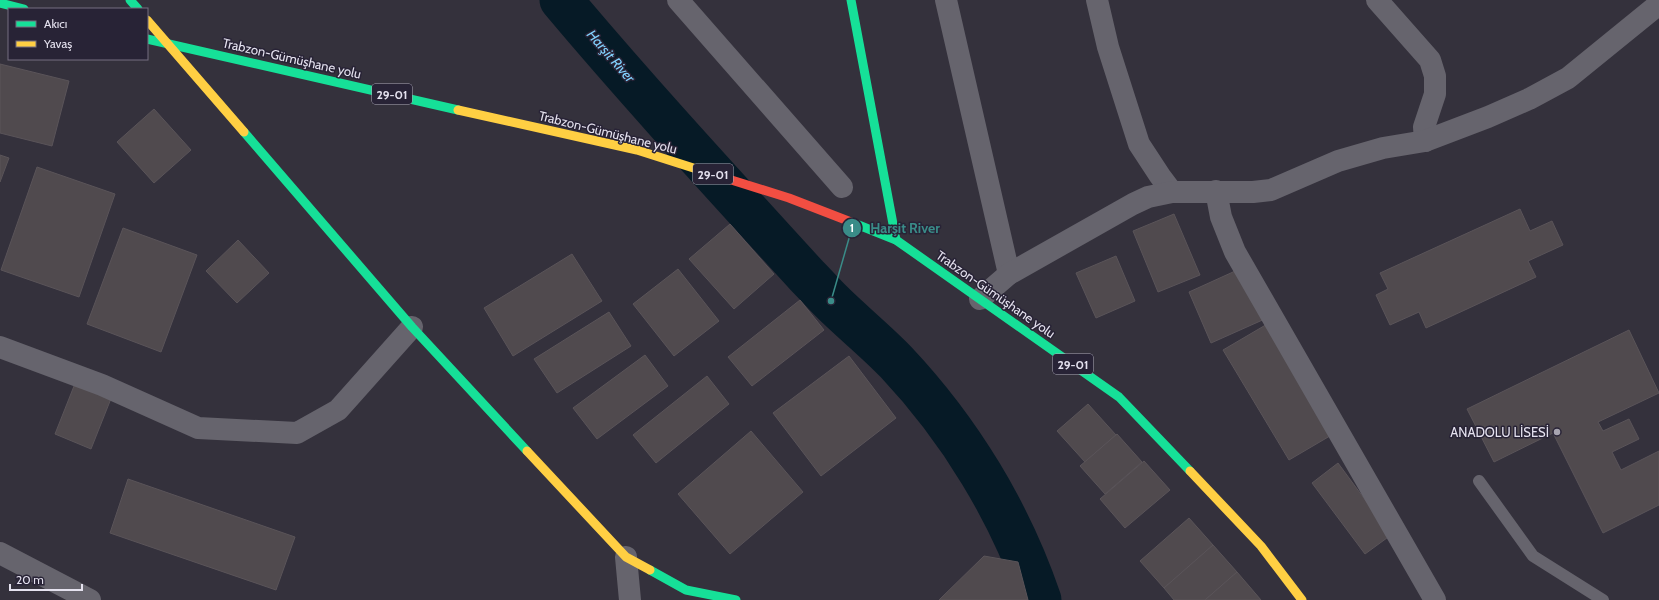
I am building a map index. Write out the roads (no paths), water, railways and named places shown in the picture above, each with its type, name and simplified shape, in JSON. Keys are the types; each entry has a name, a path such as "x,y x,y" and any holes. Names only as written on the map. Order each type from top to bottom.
{"main road":[{"path":"130,0 137,8"},
{"path":"851,0 896,240"},
{"path":"0,3 20,8"},
{"path":"148,21 412,327 626,557 686,590 736,600"},
{"name":"Trabzon-Gümüşhane yolu","path":"148,39 637,150 789,198 896,240 1119,397 1261,546 1302,600"}],"street":[{"path":"678,0 842,187"},
{"path":"946,0 1009,274"},
{"path":"1097,0 1108,46 1139,144 1172,192"},
{"path":"1377,0 1430,60 1435,76 1435,94 1424,127 1425,141"},
{"path":"980,299 1009,274 1148,197 1172,192 1253,192 1271,190 1338,161 1383,148 1425,141 1488,117 1528,99 1568,78 1659,4"},
{"path":"1216,192 1221,217 1235,252 1435,600"},
{"path":"0,346 102,385 198,428 297,433 338,410 412,327"},
{"path":"0,553 90,600"},
{"path":"626,557 630,600"}],"lane":[{"path":"1479,481 1533,556 1604,600"}],"waterway":[{"name":"Harşit River","path":"561,0 652,105 807,276 839,309 896,362 919,388 962,444 981,474 1014,535 1040,600"}],"place":[{"name":"Harşit River","path":"831,301"},
{"name":"ANADOLU LİSESİ","path":"1557,432"}]}
